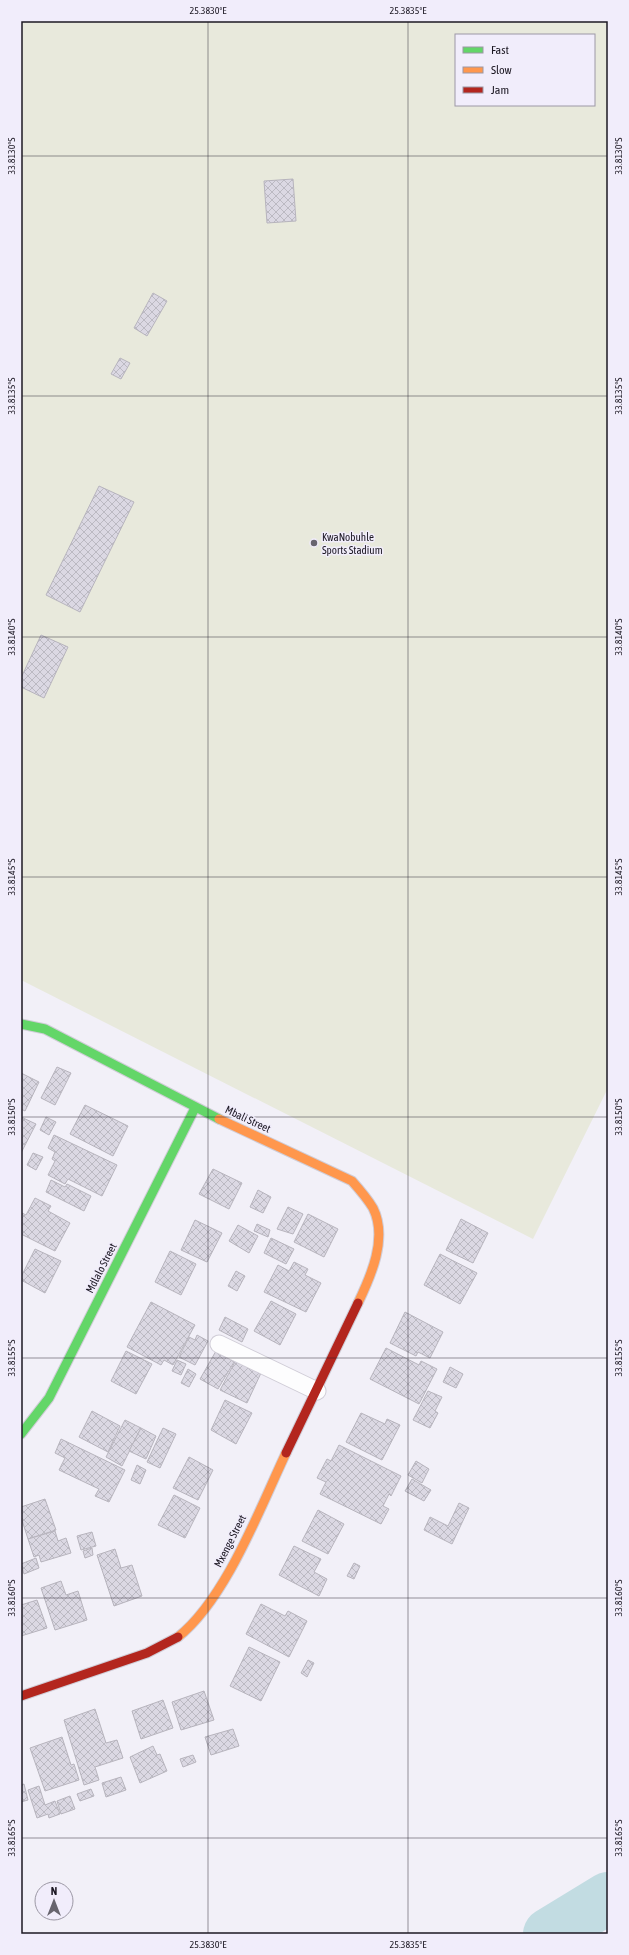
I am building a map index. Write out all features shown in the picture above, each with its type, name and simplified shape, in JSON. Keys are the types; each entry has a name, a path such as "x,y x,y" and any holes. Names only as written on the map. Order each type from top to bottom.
{"street":[{"name":"Mbali Street","path":"21,1024 44,1029 195,1108 352,1181 363,1191 372,1204 378,1219 381,1238 377,1257 362,1295"},
{"name":"Mdlalo Street","path":"21,1434 49,1398 195,1108"},
{"name":"Mxenge Street","path":"21,1696 88,1675 151,1651 182,1634 203,1612 220,1588 244,1541 362,1295"}],"lane":[{"path":"219,1344 317,1391"}],"shaded area":[{"name":"KwaNobuhle Sports Stadium","path":"21,21 608,21 608,1088 533,1239 21,980"}],"building":[{"path":"293,179 296,221 267,223 264,181"},
{"path":"153,293 167,301 147,336 134,328"},
{"path":"120,358 130,363 121,379 111,374"},
{"path":"99,486 134,502 80,612 46,595"},
{"path":"41,635 68,647 44,698 21,687 21,678"},
{"path":"57,1067 71,1073 55,1105 41,1098"},
{"path":"21,1073 39,1082 25,1111 21,1109"},
{"path":"85,1105 128,1126 113,1156 70,1134"},
{"path":"21,1117 36,1124 21,1153"},
{"path":"46,1117 56,1122 49,1135 40,1130"},
{"path":"54,1135 117,1165 102,1196 68,1179 65,1184 48,1175 55,1161 52,1159 55,1152 48,1148"},
{"path":"33,1153 43,1157 36,1170 27,1165"},
{"path":"213,1169 242,1183 229,1209 199,1194"},
{"path":"51,1180 65,1187 67,1184 91,1196 84,1211 46,1192"},
{"path":"258,1190 271,1197 263,1213 250,1207"},
{"path":"35,1198 51,1206 48,1211 70,1223 55,1251 21,1234 22,1213 26,1215"},
{"path":"288,1207 303,1214 293,1234 277,1229"},
{"path":"308,1214 338,1229 324,1257 294,1242"},
{"path":"461,1219 488,1233 473,1263 446,1250"},
{"path":"195,1220 222,1233 207,1262 181,1250"},
{"path":"257,1224 270,1230 268,1237 254,1231"},
{"path":"238,1225 258,1236 249,1253 229,1241"},
{"path":"271,1238 294,1249 286,1264 264,1253"},
{"path":"35,1249 61,1261 45,1293 21,1280 21,1277"},
{"path":"170,1251 196,1264 181,1295 155,1282"},
{"path":"440,1254 477,1273 460,1304 424,1285"},
{"path":"294,1262 308,1269 305,1275 321,1283 306,1312 264,1292 278,1265 289,1271"},
{"path":"236,1271 245,1276 237,1291 228,1286"},
{"path":"271,1301 296,1314 280,1345 254,1331"},
{"path":"151,1302 195,1325 173,1365 164,1360 161,1365 127,1347"},
{"path":"405,1312 443,1332 430,1358 418,1352 416,1356 390,1343"},
{"path":"225,1317 248,1329 242,1342 219,1330"},
{"path":"197,1335 208,1341 195,1365 179,1357 189,1337 195,1340"},
{"path":"386,1348 419,1365 421,1361 437,1369 419,1404 370,1379"},
{"path":"126,1351 152,1364 136,1394 111,1381"},
{"path":"216,1351 234,1362 218,1389 200,1379"},
{"path":"177,1360 186,1364 181,1375 172,1371"},
{"path":"236,1360 261,1373 247,1403 220,1390"},
{"path":"450,1367 463,1374 456,1388 443,1382"},
{"path":"188,1369 196,1374 189,1387 181,1383"},
{"path":"428,1391 442,1397 435,1411 438,1413 430,1428 413,1420"},
{"path":"225,1400 252,1413 236,1444 211,1430"},
{"path":"92,1411 120,1426 108,1452 79,1437"},
{"path":"361,1413 385,1424 387,1419 400,1425 382,1460 346,1442"},
{"path":"125,1420 141,1428 122,1466 106,1457"},
{"path":"141,1428 156,1436 146,1459 129,1451"},
{"path":"163,1428 176,1434 160,1468 147,1462"},
{"path":"61,1439 125,1470 109,1502 95,1496 99,1489 59,1470 65,1458 55,1453"},
{"path":"339,1445 401,1476 391,1496 389,1494 383,1506 389,1509 381,1524 320,1494 326,1482 317,1478 327,1459 331,1461"},
{"path":"189,1457 213,1470 198,1500 173,1488"},
{"path":"416,1461 429,1469 422,1483 408,1475"},
{"path":"137,1465 146,1470 140,1484 131,1480"},
{"path":"412,1479 431,1490 424,1501 405,1491"},
{"path":"174,1495 200,1508 185,1538 158,1525"},
{"path":"45,1499 56,1530 28,1539 21,1517 21,1507"},
{"path":"459,1503 469,1508 452,1544 424,1530 430,1517 448,1526"},
{"path":"318,1510 344,1524 328,1554 302,1541"},
{"path":"55,1531 58,1541 66,1538 71,1553 41,1562 39,1555 34,1557 28,1539"},
{"path":"92,1532 96,1546 81,1550 77,1536"},
{"path":"294,1546 321,1559 314,1572 327,1579 319,1596 279,1575"},
{"path":"92,1548 93,1555 85,1558 83,1551"},
{"path":"115,1549 121,1568 132,1565 142,1596 114,1606 97,1555"},
{"path":"36,1558 39,1568 24,1574 21,1564"},
{"path":"354,1563 360,1566 354,1579 347,1576"},
{"path":"61,1581 66,1595 78,1591 87,1620 55,1630 41,1588"},
{"path":"37,1600 47,1628 21,1636 21,1605"},
{"path":"261,1604 285,1616 288,1611 307,1621 289,1657 246,1634"},
{"path":"249,1647 280,1662 261,1701 230,1686"},
{"path":"308,1660 314,1663 307,1677 301,1673"},
{"path":"204,1691 214,1720 181,1730 172,1702"},
{"path":"163,1700 173,1728 141,1739 132,1711"},
{"path":"95,1709 106,1743 117,1740 123,1758 95,1767 99,1780 84,1785 64,1720"},
{"path":"233,1729 239,1746 211,1755 205,1737"},
{"path":"62,1737 71,1765 74,1764 79,1780 45,1791 30,1748"},
{"path":"153,1746 157,1755 160,1754 167,1771 140,1783 130,1757"},
{"path":"193,1755 196,1762 183,1767 180,1759"},
{"path":"121,1777 126,1790 106,1797 102,1783"},
{"path":"24,1784 28,1800 21,1802 21,1785"},
{"path":"39,1786 45,1805 55,1801 60,1814 49,1818 48,1814 37,1818 28,1790"},
{"path":"91,1789 94,1796 80,1801 77,1794"},
{"path":"70,1796 75,1809 61,1814 57,1801"}],"waterway":[{"path":"549,1934 608,1898"}],"traffic: fast":[{"path":"21,1024 45,1029 219,1119"},
{"path":"21,1434 49,1398 195,1108"}],"traffic: slow":[{"path":"219,1119 352,1181 366,1197 373,1208 379,1232 376,1257 368,1281 358,1303"},
{"path":"178,1637 195,1620 211,1600 226,1577 253,1525 286,1453"}],"traffic: jam":[{"path":"286,1453 358,1303"},
{"path":"21,1696 147,1653 178,1637"}],"place":[{"name":"KwaNobuhle Sports Stadium","path":"314,543"}]}
